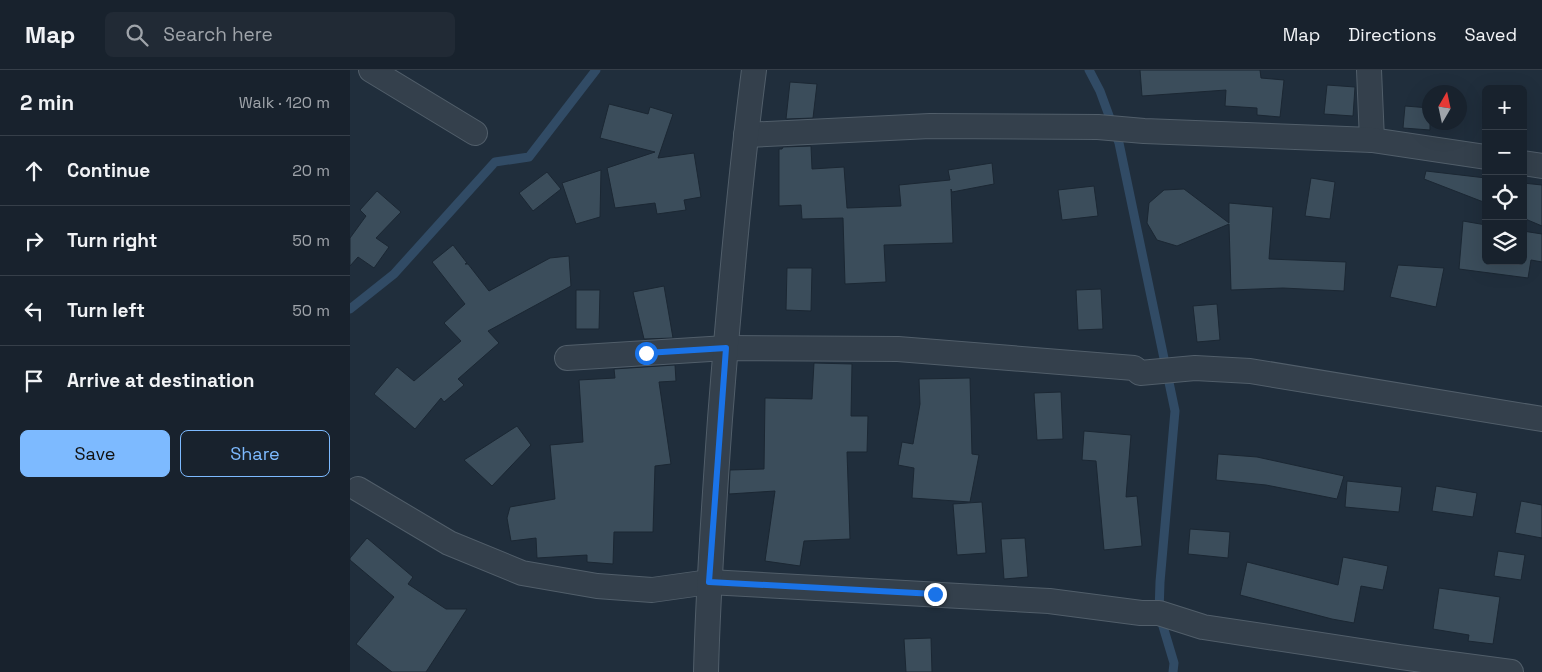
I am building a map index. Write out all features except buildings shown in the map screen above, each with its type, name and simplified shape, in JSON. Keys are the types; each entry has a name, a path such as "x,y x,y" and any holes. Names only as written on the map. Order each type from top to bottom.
{"street":[{"path":"371,70 475,133"},
{"path":"706,672 709,582 726,348 754,70"},
{"path":"1369,70 1372,140"},
{"path":"746,135 930,126 1098,127 1144,131 1372,140 1482,156"},
{"path":"1527,164 1542,166"},
{"path":"566,358 726,348 898,349 1134,368 1140,373 1195,368 1250,371 1542,419"},
{"path":"358,490 449,542 522,572 596,586 652,590 709,582 1049,601 1141,613 1159,613 1203,627 1511,672"}],"waterway":[{"path":"350,309 394,274 495,162 529,157 596,70"},
{"path":"1089,70 1100,91 1119,143 1175,411 1159,613 1174,663 1173,672"}],"route":[{"path":"646,353 726,348 709,582 935,594"}]}
